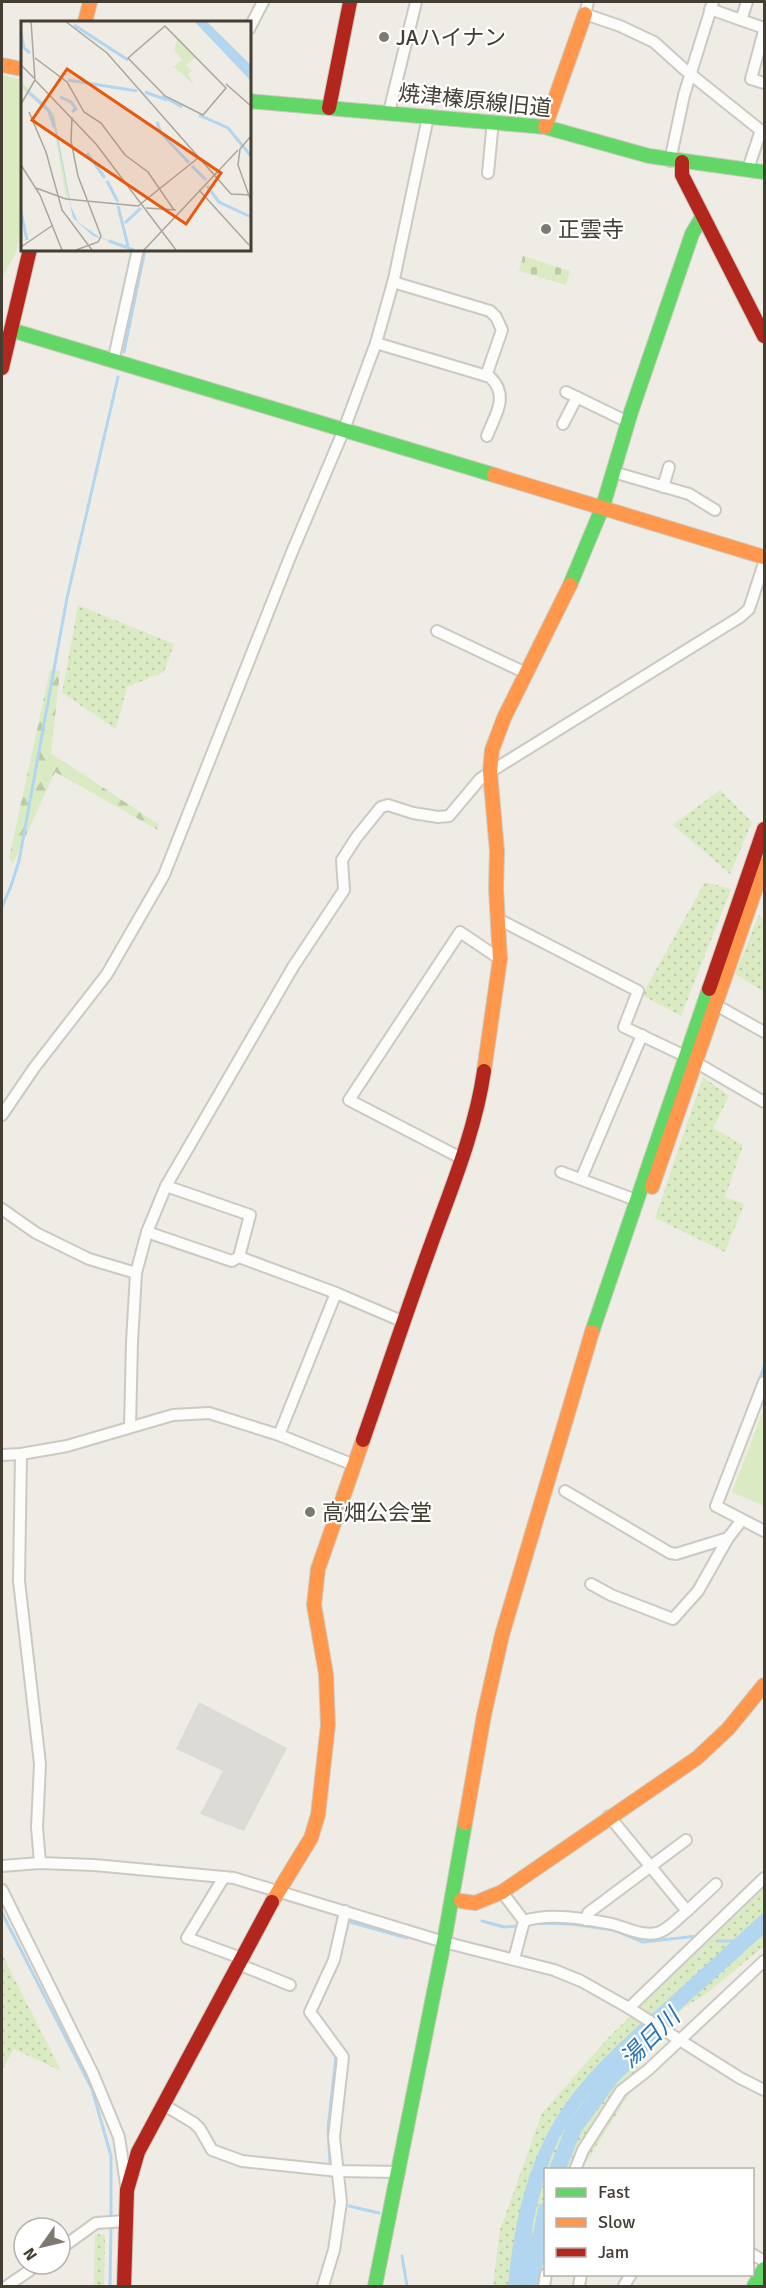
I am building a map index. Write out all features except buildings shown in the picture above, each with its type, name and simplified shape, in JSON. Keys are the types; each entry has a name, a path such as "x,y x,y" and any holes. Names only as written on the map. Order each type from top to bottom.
{"street":[{"path":"85,21 90,2"},
{"path":"250,27 263,2"},
{"path":"328,108 350,2"},
{"path":"389,112 416,2"},
{"path":"741,20 747,2"},
{"path":"765,83 751,79 765,30 712,5 690,74 676,161 702,217 765,336"},
{"path":"545,127 587,8 654,42 763,132 748,169"},
{"path":"2,64 21,69"},
{"name":"焼津榛原線旧道","path":"250,101 545,127 676,161 702,162 765,172"},
{"path":"2,1115 34,1068 107,974 164,875 292,552 343,432 376,343 393,282 428,117"},
{"path":"488,173 493,121"},
{"path":"124,2286 122,2221 127,2190 138,2152 278,1891 311,1838 318,1815 328,1725 326,1674 314,1605 323,1552 454,1185 478,1104 500,959 496,888 497,851 490,772 492,750 526,673 577,570 603,506 628,422 692,234 702,217"},
{"path":"2,368 30,250"},
{"path":"113,362 138,250"},
{"path":"393,282 490,311 496,317 502,330 486,376"},
{"path":"10,330 343,432 603,506 765,557"},
{"path":"376,343 486,376 498,385 501,400 487,436"},
{"path":"566,392 628,422"},
{"path":"563,424 577,397"},
{"path":"663,487 669,466"},
{"path":"613,472 689,494 715,510"},
{"path":"130,1427 136,1273 147,1232 166,1186 293,967 344,890 342,860 356,838 381,807 388,804 413,813 438,817 449,816 480,779 490,772 750,609 765,563"},
{"path":"437,632 526,673"},
{"path":"375,2286 448,1943 461,1901 512,1638 559,1470 597,1346 765,829"},
{"path":"386,2286 448,1943 484,1715 502,1635 585,1351 636,1200 691,1059 716,1005 765,865"},
{"path":"498,919 638,991 624,1027 691,1059 765,1102"},
{"path":"461,1158 349,1100 460,932 500,959"},
{"path":"716,1005 765,1032"},
{"path":"581,1179 642,1035"},
{"path":"561,1172 636,1200"},
{"path":"147,1232 232,1261 239,1257 250,1215 166,1186"},
{"path":"2,1209 36,1233 89,1259 136,1273"},
{"path":"239,1257 336,1293 404,1322"},
{"path":"279,1435 336,1293"},
{"path":"765,1382 716,1506 765,1531"},
{"path":"2,1455 67,1446 173,1415 209,1413 279,1435 354,1465"},
{"path":"21,1454 20,1581 40,1764 38,1827 40,1863"},
{"path":"565,1491 670,1553 676,1554 728,1538"},
{"path":"591,1584 611,1596 673,1619 698,1592 728,1538 742,1520"},
{"path":"461,1901 476,1903 502,1892 710,1747 765,1685"},
{"path":"609,1816 687,1911"},
{"path":"586,1920 588,1913 686,1840"},
{"path":"2,1866 40,1863 158,1870 224,1877 278,1891 448,1943 514,1959 563,1974 630,2008 678,2040 765,2090"},
{"path":"224,1877 187,1938 290,1985"},
{"path":"630,2008 765,1878"},
{"path":"514,1959 524,1922 532,1918 555,1917 586,1920 614,1925 635,1932 659,1933 716,1884"},
{"path":"2,1890 93,2074 119,2137 127,2190"},
{"path":"502,1892 524,1922"},
{"path":"323,2286 334,2250 341,2202 334,2137 343,2057 313,2017 334,1960 345,1911"},
{"path":"575,2168 583,2150 621,2091 648,2070 765,1960"},
{"path":"164,2105 194,2123 212,2150 242,2161 339,2171 399,2172"},
{"path":"72,2240 96,2223 122,2221"},
{"path":"754,2286 765,2269"},
{"path":"7,2286 22,2276"}],"green space":[{"path":"2,75 21,80 21,227 16,253 2,278"},
{"path":"523,256 570,271 566,285 519,271"},
{"path":"78,605 174,644 164,672 127,687 116,729 62,693"},
{"path":"50,670 60,671 51,753 158,824 158,830 55,772 13,864 9,858"},
{"path":"720,790 752,822 730,874 673,825"},
{"path":"705,882 731,889 681,1016 642,995"},
{"path":"759,915 764,919 764,992 735,974"},
{"path":"703,1077 729,1096 713,1128 743,1145 725,1197 744,1204 725,1252 655,1218"},
{"path":"764,1408 764,1506 732,1492"},
{"path":"764,1888 764,1946 706,1994 686,2006 632,2057 642,2073 583,2168 544,2168 545,2286 493,2286 500,2230 542,2113 609,2037"},
{"path":"2,1954 61,2071 14,2049 2,2070"},
{"path":"95,2234 105,2235 104,2286 91,2286 94,2285"}],"shaded area":[{"path":"199,1702 287,1748 244,1831 200,1814 223,1771 176,1749"}],"water":[{"path":"764,1912 764,1934 594,2087 573,2116 555,2147 547,2168 544,2168 544,2178 533,2222 528,2286 508,2286 516,2227 539,2151 571,2096 615,2048"}],"waterway":[{"path":"258,23 269,2"},
{"path":"124,352 145,250"},
{"path":"2,907 19,861 67,598 118,377"},
{"path":"759,1380 764,1367"},
{"path":"2,1913 92,2089 111,2156 111,2219"},
{"path":"346,1921 407,1938"},
{"path":"482,1921 504,1927 518,1926"},
{"path":"532,1923 571,1924 614,1930 643,1942 698,1936"},
{"path":"719,1941 735,1941"},
{"name":"湯日川","path":"558,2168 574,2128 612,2076 661,2027"},
{"path":"324,2039 336,2057 328,2128 330,2162"},
{"path":"349,2206 379,2213"},
{"name":"湯日川","path":"530,2286 544,2220"},
{"path":"110,2286 111,2225"},
{"path":"402,2256 407,2286"}],"traffic: fast":[{"path":"250,101 545,127 649,156 764,172"},
{"path":"570,585 603,506 631,412 692,234 702,217"},
{"path":"11,330 494,475"},
{"path":"592,1332 709,989"},
{"path":"375,2286 444,1942 465,1823"},
{"path":"754,2286 764,2269"}],"traffic: slow":[{"path":"85,21 90,2"},
{"path":"545,127 585,14"},
{"path":"2,65 21,69"},
{"path":"494,475 764,557"},
{"path":"484,1071 500,959 496,888 497,851 490,772 492,750 504,718 570,585"},
{"path":"652,1187 764,865"},
{"path":"465,1823 484,1715 502,1635 592,1332"},
{"path":"272,1902 311,1838 318,1815 328,1725 326,1674 314,1605 318,1569 363,1440"},
{"path":"461,1901 475,1903 502,1892 697,1758 728,1729 764,1685"}],"traffic: jam":[{"path":"329,108 350,2"},
{"path":"682,162 682,175 764,336"},
{"path":"2,368 30,250"},
{"path":"709,989 764,829"},
{"path":"363,1440 461,1162 475,1117 484,1071"},
{"path":"124,2286 127,2190 138,2152 272,1902"}],"place":[{"name":"JAハイナン","path":"384,37"},
{"name":"正雲寺","path":"546,229"},
{"name":"高畑公会堂","path":"310,1512"}]}
